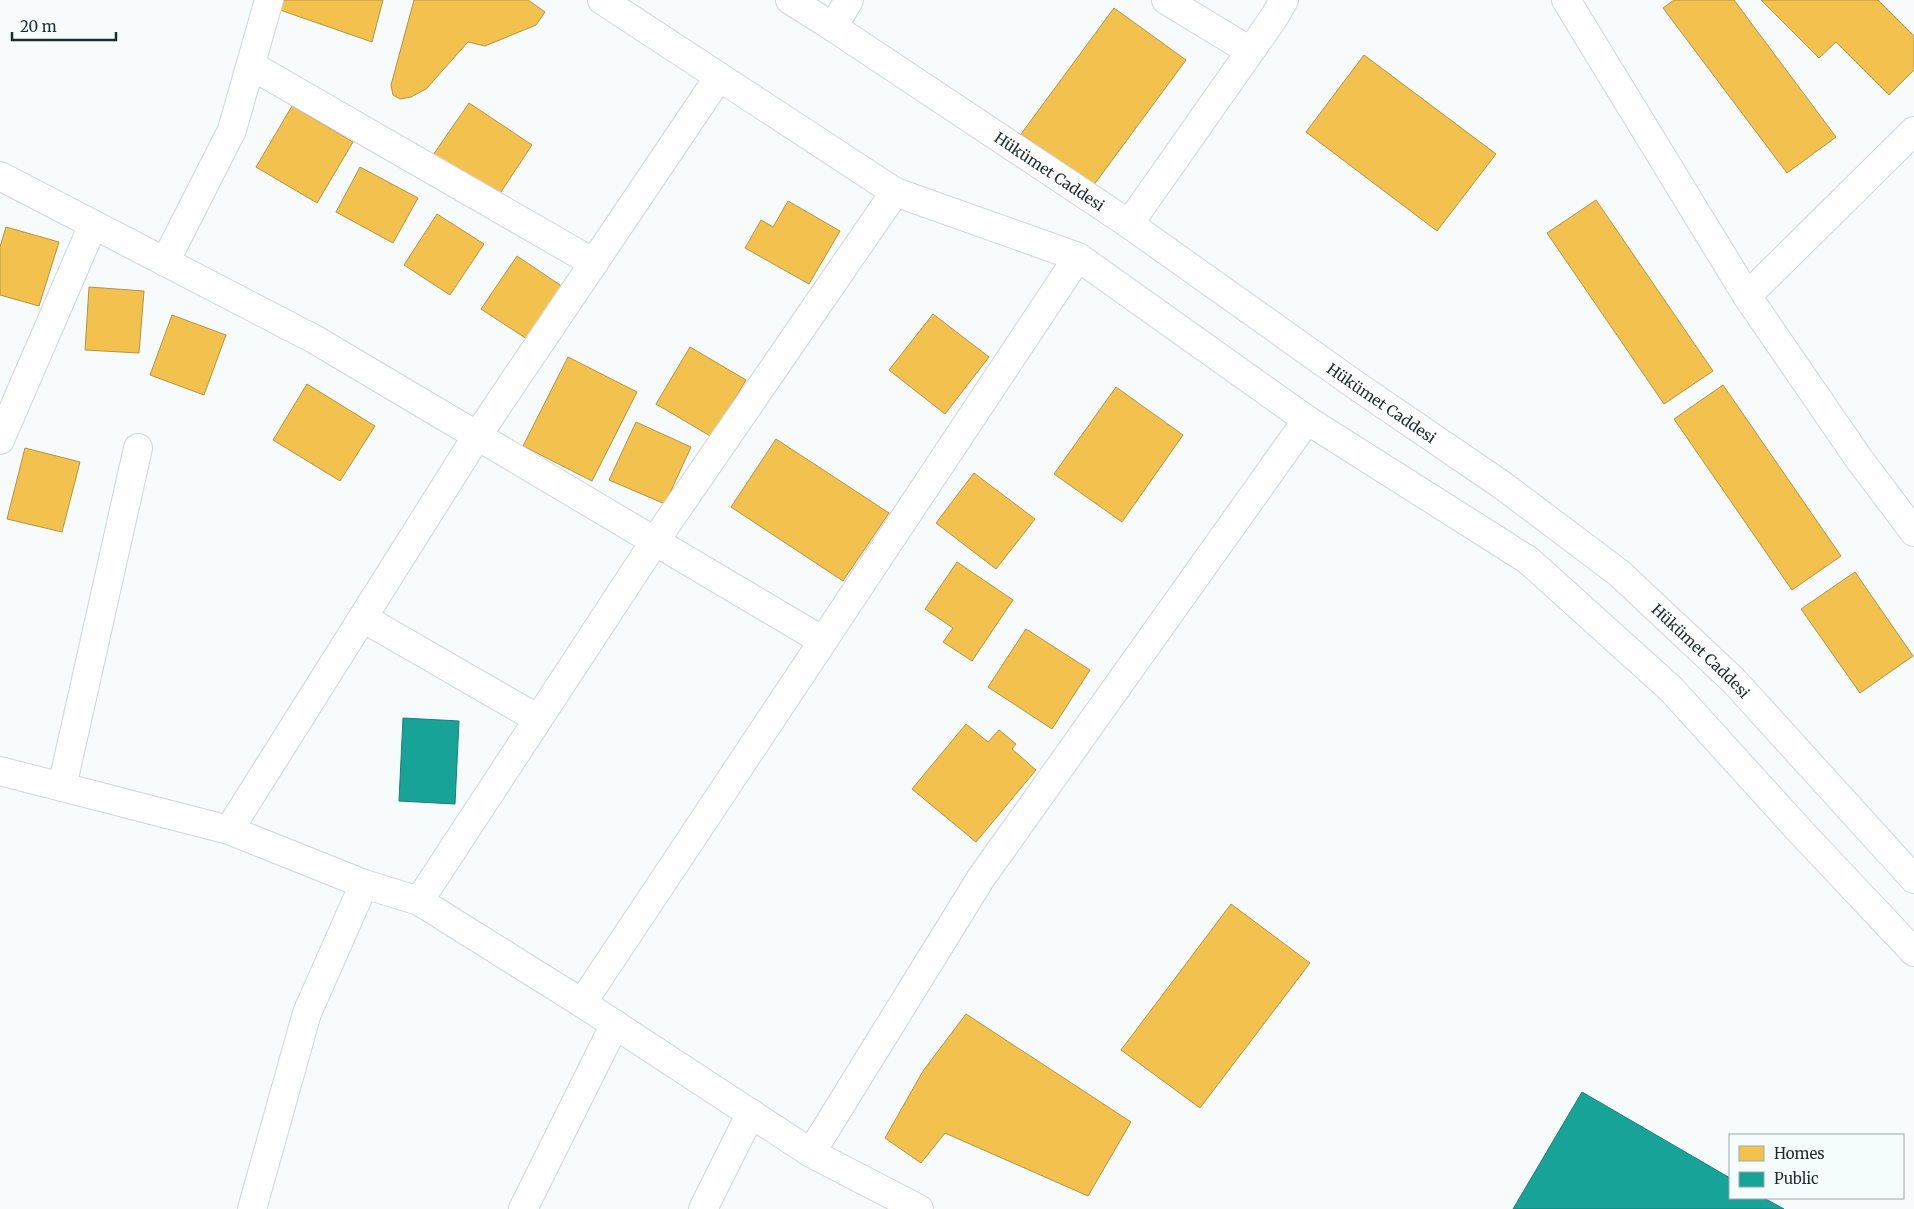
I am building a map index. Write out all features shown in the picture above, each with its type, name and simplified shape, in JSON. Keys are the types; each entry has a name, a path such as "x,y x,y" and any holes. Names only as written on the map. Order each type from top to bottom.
{"street":[{"path":"165,262 232,130 270,0"},
{"path":"602,0 895,192 1078,256 1307,420 1528,560 1671,689 1799,830 1914,952"},
{"name":"Hükümet Caddesi","path":"790,0 1129,224 1354,384 1502,485 1619,573 1734,681 1914,878"},
{"path":"833,27 849,0"},
{"path":"1166,0 1250,51"},
{"path":"1129,224 1273,19 1284,0"},
{"path":"1566,0 1747,296 1859,459 1914,532"},
{"path":"252,66 594,263"},
{"path":"229,830 477,436 719,77"},
{"path":"1747,296 1914,130"},
{"path":"0,176 314,339 823,641"},
{"path":"419,901 655,541 895,192"},
{"path":"0,440 93,225"},
{"path":"582,1002 1078,256"},
{"path":"811,1153 981,878 1307,420"},
{"path":"62,787 138,448"},
{"path":"363,618 538,719"},
{"path":"0,771 229,830 364,884 419,901 582,1002 811,1153 919,1209"},
{"path":"252,1209 307,1013 364,884"},
{"path":"523,1209 615,1024"},
{"path":"703,1209 751,1114"}],"building: Homes":[{"path":"283,0 383,0 372,42 280,10"},
{"path":"414,0 528,0 545,12 536,25 485,46 468,42 426,89 411,97 400,99 393,95 391,85"},
{"path":"1674,0 1734,0 1836,137 1787,173 1663,8"},
{"path":"1761,0 1878,0 1914,36 1914,70 1889,95 1836,42 1819,58"},
{"path":"1114,8 1186,60 1093,186 1021,134"},
{"path":"1364,55 1496,154 1437,231 1306,132"},
{"path":"469,103 532,145 497,198 433,155"},
{"path":"292,106 353,142 317,203 256,167"},
{"path":"360,167 418,198 393,243 336,212"},
{"path":"1596,200 1713,371 1664,404 1547,233"},
{"path":"788,201 840,231 809,284 745,248 761,220 773,227"},
{"path":"437,214 484,244 450,295 404,265"},
{"path":"6,227 59,242 39,306 0,295 0,247"},
{"path":"517,256 569,291 533,343 481,309"},
{"path":"89,287 144,291 139,353 85,350"},
{"path":"933,314 989,357 945,414 889,370"},
{"path":"172,315 226,335 204,395 150,375"},
{"path":"690,347 746,380 712,437 656,404"},
{"path":"568,357 637,392 592,481 523,446"},
{"path":"307,384 375,426 340,481 273,440"},
{"path":"1723,385 1841,556 1792,590 1674,419"},
{"path":"1116,387 1183,435 1122,522 1054,474"},
{"path":"636,422 691,447 665,504 609,480"},
{"path":"776,439 889,513 843,581 731,507"},
{"path":"25,448 80,462 62,532 7,519"},
{"path":"974,473 1035,519 996,569 936,523"},
{"path":"957,562 1013,600 972,661 943,642 953,628 925,609"},
{"path":"1855,572 1913,656 1860,693 1801,609"},
{"path":"1026,629 1090,670 1052,729 988,687"},
{"path":"966,724 988,742 999,730 1016,744 1012,749 1036,770 976,842 912,789"},
{"path":"1231,904 1310,963 1200,1108 1121,1050"},
{"path":"966,1014 1131,1122 1088,1196 945,1133 921,1163 885,1138 923,1071"}],"building: Public":[{"path":"403,718 459,721 455,804 399,801"},
{"path":"1582,1092 1729,1177 1729,1199 1766,1199 1784,1209 1513,1209"}]}
